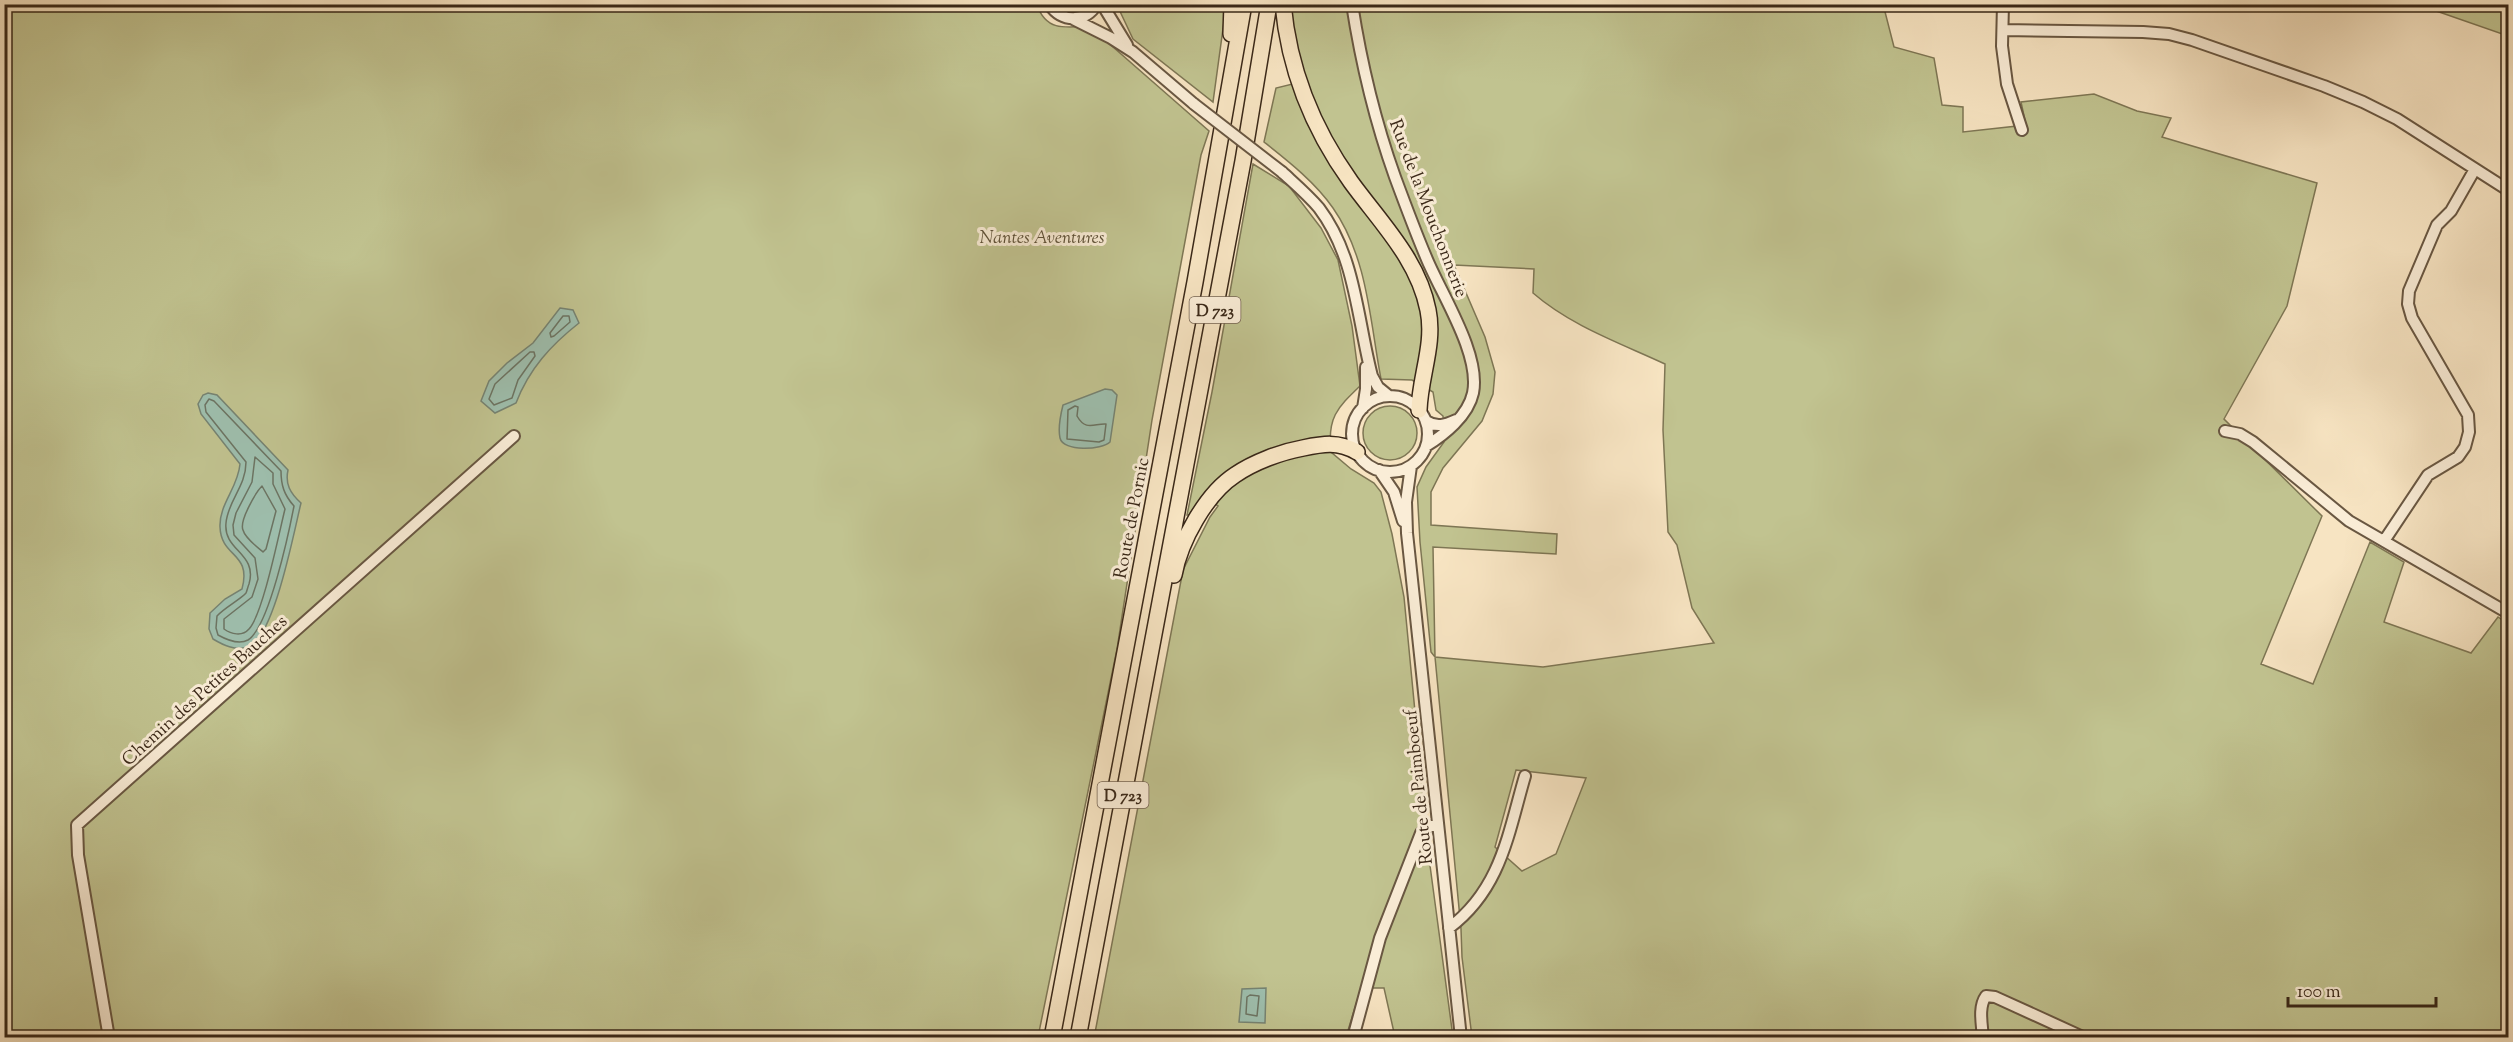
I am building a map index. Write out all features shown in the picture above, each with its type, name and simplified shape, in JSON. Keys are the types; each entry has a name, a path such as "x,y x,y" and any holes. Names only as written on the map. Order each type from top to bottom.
{"highway":[{"path":"1226,112 1223,88 1232,22 1232,4"},
{"name":"Route de Pornic","path":"1052,1038 1226,112 1244,4"},
{"name":"D 723","path":"1078,1038 1243,161 1269,4"},
{"path":"1283,4 1297,76 1315,123 1337,163 1406,256 1424,294 1430,336 1420,388 1422,416"},
{"path":"1158,614 1170,594 1178,560 1195,522 1207,503 1234,475 1292,450 1335,443 1357,452"}],"street":[{"path":"1049,4 1058,15 1073,19 1112,38 1133,52 1194,104 1282,172 1319,208 1340,246 1352,280 1365,352 1378,387 1389,396 1406,400 1422,416 1444,426 1459,418"},
{"path":"1073,19 1086,16 1097,4"},
{"path":"1102,4 1116,29 1133,52"},
{"name":"Rue de la Mouchonnerie","path":"1352,4 1374,106 1394,174 1426,258 1466,346 1473,369 1473,395 1459,418 1451,430 1426,446"},
{"path":"2002,4 2002,46 2007,84 2022,130"},
{"path":"2002,30 2143,32 2192,40 2363,102 2397,119 2508,190"},
{"path":"2384,541 2428,476 2458,457 2465,447 2469,432 2468,416 2412,318 2408,304 2409,291 2437,225 2451,211 2475,169"},
{"path":"1365,352 1366,389 1363,408 1353,427 1357,452 1364,461 1379,470 1395,472 1411,466 1421,456 1426,446 1428,431 1422,416"},
{"path":"1363,408 1375,400 1389,396"},
{"path":"2225,430 2240,434 2253,442 2349,521 2508,613"},
{"name":"Chemin des Petites Bauches","path":"109,1038 78,855 76,825 514,436"},
{"name":"Route de Paimboeuf","path":"1411,466 1406,502 1407,533 1461,1038"},
{"name":"Route de Paimboeuf","path":"1379,470 1394,492 1407,533"},
{"path":"1449,928 1473,906 1493,879 1503,854 1525,776"},
{"path":"1353,1038 1380,938 1421,833 1430,826 1438,825"},
{"path":"1983,1038 1981,1011 1986,996 1995,997 2085,1038"}],"green space":[{"path":"1883,4 1894,47 1934,58 1942,105 1963,107 1963,132 2026,125 2021,102 2094,94 2137,111 2171,118 2162,137 2317,183 2287,306 2224,419 2322,516 2261,664 2313,684 2370,542 2404,562 2384,622 2471,653 2498,617 2508,624 2508,1010 2500,1037 2096,1038 2088,1034 2086,1038 1472,1037 1462,957 1435,657 1431,652 1420,542 1417,487 1426,467 1444,442 1443,416 1436,410 1433,392 1412,380 1381,379 1361,269 1345,227 1318,189 1264,142 1276,88 1305,81 1295,47 1291,5","holes":["1454,265 1534,269 1533,293 1548,305 1596,333 1665,364 1663,430 1668,532 1677,545 1692,608 1714,643 1543,667 1435,657 1433,547 1556,554 1557,534 1431,525 1431,492 1443,468 1482,421 1493,394 1495,372 1485,337","1516,770 1586,778 1556,854 1522,871 1495,847"]},
{"name":"Nantes Aventures","path":"5,5 1037,5 1051,24 1064,27 1089,26 1209,131 1201,155 1152,420 1117,649 1038,1037 5,1038"},
{"path":"1058,5 1091,5 1083,11 1070,12"},
{"path":"1117,5 1224,5 1225,14 1213,102 1133,39"},
{"path":"2419,5 2508,5 2508,36"},
{"path":"1253,164 1289,186 1321,228 1338,260 1352,326 1360,386 1335,414 1331,430 1331,452 1351,469 1374,483 1381,492 1392,534 1404,597 1429,858 1453,1037 1395,1037 1384,988 1361,988 1346,1037 1094,1038 1183,570 1218,506 1203,496 1187,515 1212,392"},
{"path":"1390,406 1400,408 1409,414 1415,423 1417,433 1415,443 1409,452 1400,458 1390,460 1380,458 1371,452 1365,443 1363,433 1365,423 1371,414 1380,408"}],"water":[{"path":"560,308 573,310 579,323 559,340 534,369 516,403 495,413 481,401 489,381 507,363 533,343"},
{"path":"1105,389 1112,390 1117,395 1110,442 1091,448 1075,448 1063,443 1059,430 1063,405"},
{"path":"208,393 217,395 288,470 289,488 301,503 282,582 266,625 257,640 243,648 229,647 213,639 209,629 210,613 225,599 242,589 244,577 240,561 225,545 220,527 222,511 236,481 240,464 201,414 198,404 203,395"},
{"path":"1266,988 1265,1023 1239,1022 1242,989"}]}
